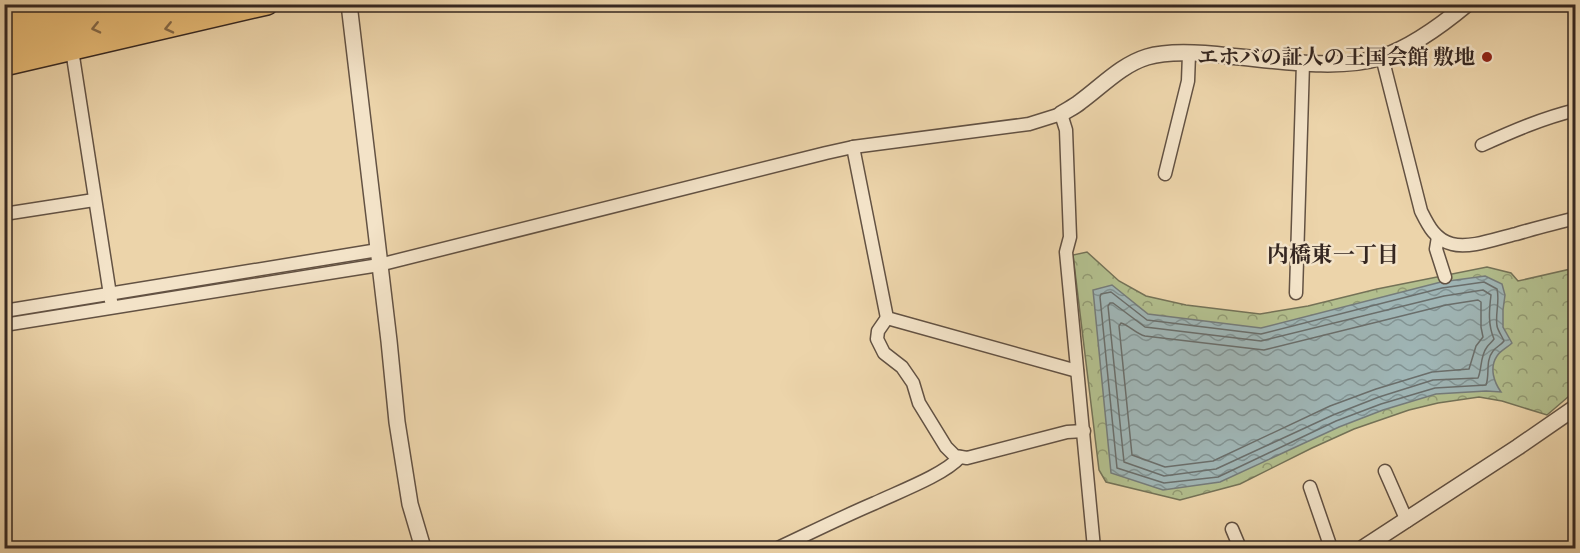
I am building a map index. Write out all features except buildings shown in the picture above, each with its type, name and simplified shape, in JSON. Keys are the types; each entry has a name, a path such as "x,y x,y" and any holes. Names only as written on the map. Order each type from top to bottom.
{"highway":[{"path":"4,9 26,4"},
{"path":"4,29 115,4"},
{"path":"4,48 193,4"},
{"path":"4,65 267,4"}],"street":[{"path":"349,4 397,422 410,504 423,549"},
{"path":"4,325 112,308 379,257 853,147 1029,124 1061,114 1126,66 1148,56 1168,53 1209,54 1330,64 1382,57 1411,43 1467,4"},
{"path":"72,50 112,308"},
{"path":"1165,174 1188,81 1189,54"},
{"path":"1382,57 1421,211 1428,227 1438,237 1451,244 1465,246 1575,218"},
{"path":"1296,293 1303,63"},
{"path":"1482,145 1554,115 1575,110"},
{"path":"1061,114 1066,130 1070,237 1066,252 1094,549"},
{"path":"853,147 887,318 878,330 877,339 885,353 902,367 913,383 919,403 946,447 955,456 967,458 1067,432 1084,431"},
{"path":"4,214 94,200"},
{"path":"1438,237 1436,249 1445,277"},
{"path":"4,310 379,257"},
{"path":"887,318 1077,371"},
{"path":"1363,549 1575,407"},
{"path":"778,549 917,483 953,464 960,457"},
{"path":"1385,471 1407,521"},
{"path":"1310,487 1331,549"},
{"path":"1232,529 1240,549"}],"green space":[{"path":"1087,252 1119,281 1146,296 1186,305 1260,314 1308,306 1377,289 1487,267 1511,273 1518,281 1575,268 1575,391 1547,415 1502,401 1479,397 1409,410 1354,429 1240,484 1180,500 1106,482 1099,470 1073,255"}],"water":[{"path":"1485,276 1502,284 1505,295 1503,327 1512,343 1498,354 1493,365 1496,384 1501,392 1436,394 1383,410 1339,427 1220,482 1163,490 1111,473 1093,290 1112,285 1148,314 1261,328 1441,282"}],"place":[{"name":"エホバの証人の王国会館 敷地","path":"1487,57"}],"district":[{"name":"内橋東一丁目","path":"1333,254"}]}
